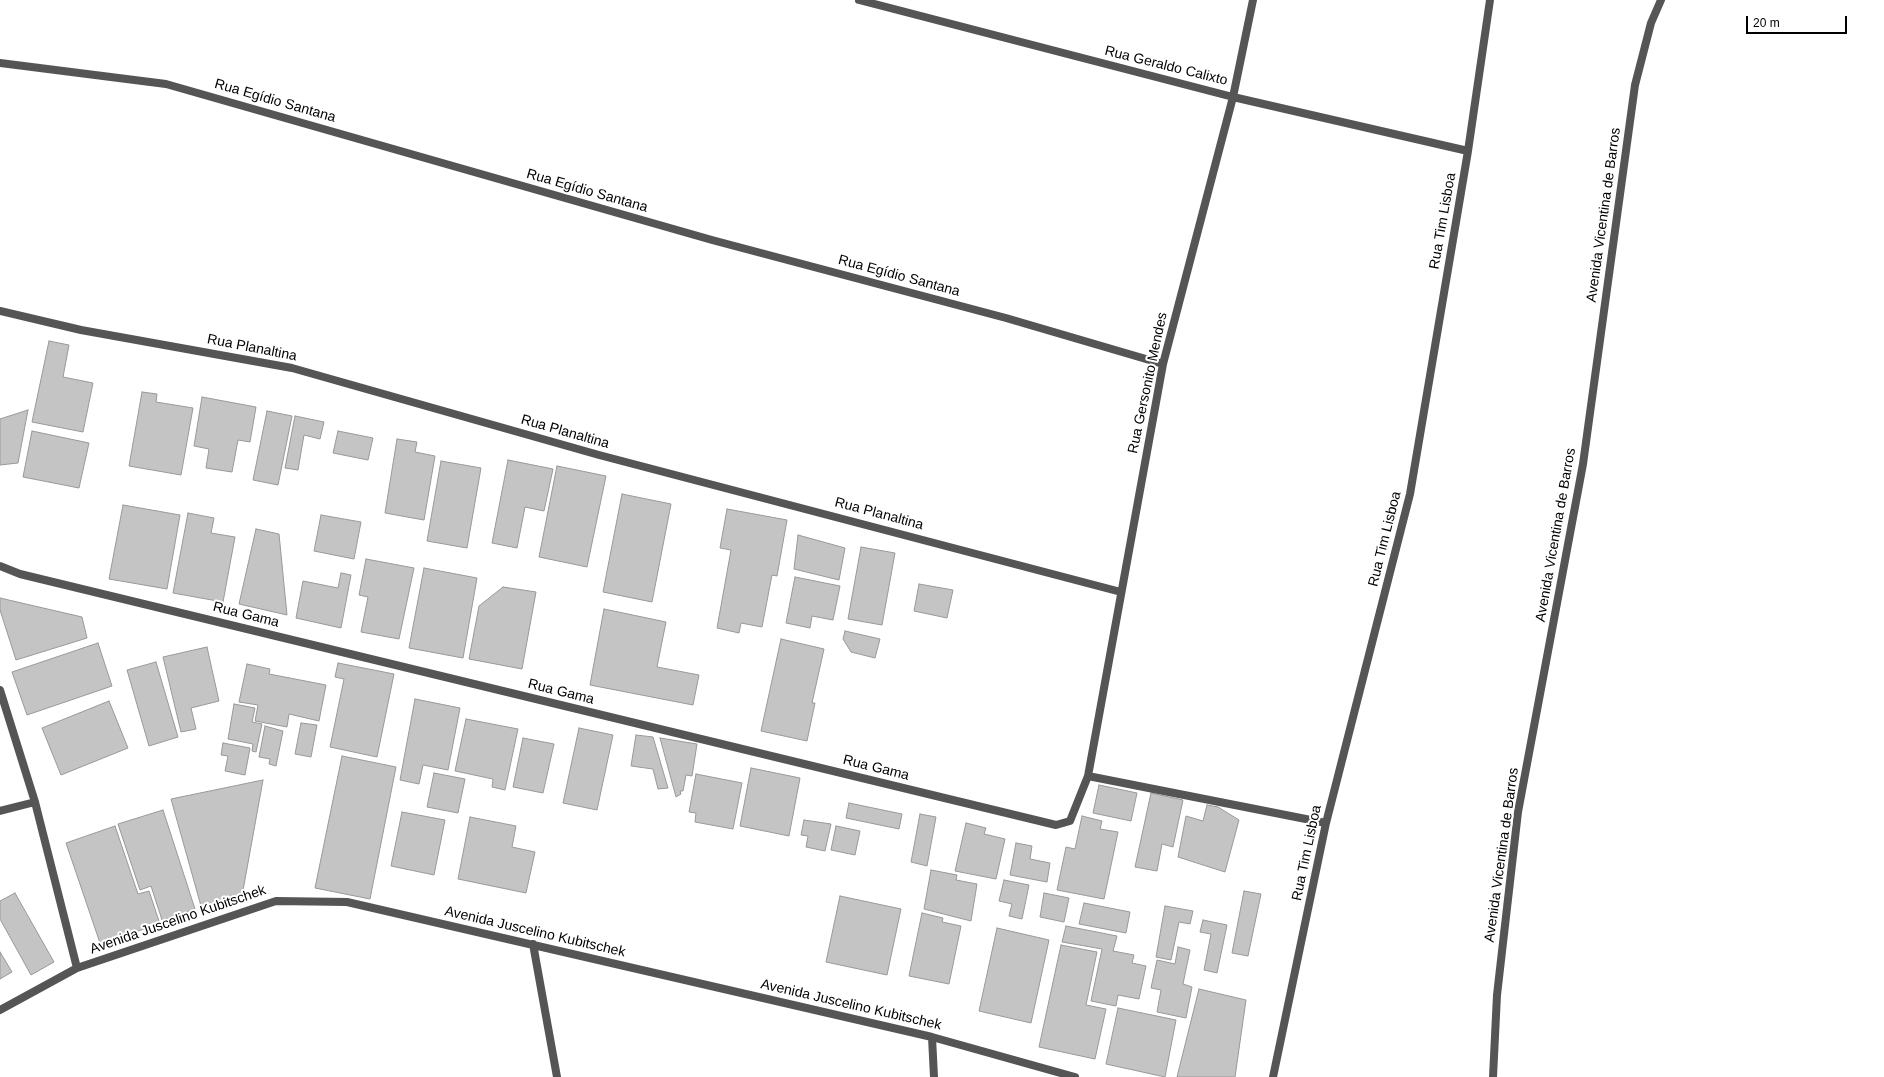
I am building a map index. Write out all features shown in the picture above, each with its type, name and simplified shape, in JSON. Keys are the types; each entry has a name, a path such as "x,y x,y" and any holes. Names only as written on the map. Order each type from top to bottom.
{"street":[{"name":"Rua Geraldo Calixto","path":"859,0 1233,97 1468,151"},
{"name":"Rua Gersonito Mendes","path":"1088,776 1163,364 1233,97 1253,0"},
{"name":"Rua Tim Lisboa","path":"1273,1077 1326,823 1410,494 1468,151 1490,0"},
{"name":"Avenida Vicentina de Barros","path":"1493,1077 1497,995 1518,812 1583,464 1635,84 1651,23 1661,0"},
{"name":"Rua Egídio Santana","path":"0,63 166,84 712,240 1006,318 1163,364"},
{"name":"Rua Planaltina","path":"0,311 80,330 292,368 599,455 1121,592"},
{"name":"Rua Gama","path":"0,566 20,574 1056,825 1070,821 1088,776"},
{"path":"0,690 35,802 77,968"},
{"path":"1088,776 1326,823"},
{"path":"0,812 35,802"},
{"name":"Avenida Juscelino Kubitschek","path":"0,1010 77,968 276,901 347,902 932,1037 1075,1077"},
{"path":"533,944 557,1077"},
{"path":"932,1037 934,1077"}],"building":[{"path":"49,341 69,345 63,377 93,383 83,432 32,422"},
{"path":"142,392 157,394 156,402 193,408 181,475 129,466"},
{"path":"202,397 256,407 250,442 238,440 232,472 206,468 209,449 194,446"},
{"path":"28,410 18,463 0,465 0,419"},
{"path":"267,411 292,416 278,485 253,480"},
{"path":"295,416 324,422 320,439 304,435 298,470 285,468"},
{"path":"32,431 89,443 79,488 23,477"},
{"path":"338,431 373,438 368,460 333,453"},
{"path":"397,439 417,442 415,452 435,456 424,520 385,513"},
{"path":"508,460 553,469 544,511 525,507 517,548 492,543"},
{"path":"441,461 481,468 467,548 427,541"},
{"path":"557,466 606,476 587,567 539,557"},
{"path":"622,494 671,504 652,602 603,592"},
{"path":"123,505 180,515 167,589 109,579"},
{"path":"727,509 787,520 777,576 772,575 762,627 741,623 739,633 717,628 731,550 720,548"},
{"path":"188,513 214,518 211,533 235,537 223,602 173,593"},
{"path":"321,515 361,522 354,559 314,551"},
{"path":"256,529 279,534 287,615 239,604"},
{"path":"798,535 845,548 839,580 794,569"},
{"path":"861,547 895,553 882,625 848,619"},
{"path":"366,559 414,568 399,639 361,632 368,597 359,595"},
{"path":"424,568 477,578 463,658 409,648"},
{"path":"341,573 351,575 341,628 296,618 303,581 338,588"},
{"path":"795,577 840,586 833,620 812,616 810,628 786,623"},
{"path":"919,584 953,590 947,618 914,611"},
{"path":"503,587 536,592 522,669 469,659 479,606"},
{"path":"0,598 82,617 87,638 16,660 0,610"},
{"path":"604,609 666,622 657,667 699,675 693,705 590,685"},
{"path":"845,631 880,639 875,658 851,652 843,639"},
{"path":"781,639 824,649 812,703 815,703 807,741 761,731"},
{"path":"98,643 112,686 27,715 12,672"},
{"path":"207,647 219,701 191,708 196,729 181,732 163,657"},
{"path":"156,662 178,737 149,746 127,670"},
{"path":"338,663 394,674 377,757 330,747 344,679 335,677"},
{"path":"247,664 270,669 269,674 326,685 319,721 289,714 287,727 255,721 258,705 239,702"},
{"path":"415,699 460,708 448,770 423,765 419,784 400,780"},
{"path":"109,701 128,748 61,775 42,728"},
{"path":"234,704 255,708 252,722 262,724 256,752 252,751 253,744 228,739"},
{"path":"466,719 518,729 505,790 492,787 493,779 455,771"},
{"path":"301,723 317,725 311,757 295,754"},
{"path":"265,726 283,731 276,766 269,764 270,759 259,757"},
{"path":"579,728 613,735 597,810 563,803"},
{"path":"636,735 653,737 668,788 658,789 653,769 631,766"},
{"path":"523,738 554,744 543,793 513,787"},
{"path":"660,738 697,744 692,776 686,775 683,791 680,791 681,794 676,797"},
{"path":"223,743 250,748 245,775 225,771 228,756 221,755"},
{"path":"342,756 396,767 370,899 315,888"},
{"path":"751,768 800,778 789,836 740,826"},
{"path":"434,773 465,779 458,813 427,807"},
{"path":"696,774 742,783 733,829 695,822 696,813 689,812"},
{"path":"263,780 242,896 201,906 171,799"},
{"path":"1099,785 1137,793 1131,821 1093,813"},
{"path":"1151,793 1183,800 1173,847 1162,844 1157,871 1135,867"},
{"path":"849,803 902,814 899,829 846,818"},
{"path":"1207,805 1218,807 1239,820 1225,872 1178,857 1186,816 1203,821"},
{"path":"163,810 195,909 162,920 151,886 140,890 118,824"},
{"path":"402,812 445,820 434,875 391,866"},
{"path":"920,814 936,817 927,866 911,862"},
{"path":"1082,816 1102,821 1100,829 1118,832 1104,899 1057,890 1066,847 1075,849"},
{"path":"470,817 516,826 512,847 535,852 526,893 458,879"},
{"path":"804,820 831,824 825,851 806,847 808,836 801,835"},
{"path":"966,823 986,828 984,834 1005,839 996,879 955,871"},
{"path":"115,826 138,894 149,891 160,924 100,943 66,843"},
{"path":"836,826 860,831 855,855 831,850"},
{"path":"1016,843 1032,846 1030,859 1050,863 1047,882 1010,875"},
{"path":"931,870 957,875 956,880 977,884 971,921 924,909"},
{"path":"1004,880 1029,885 1022,919 1009,916 1012,904 999,901"},
{"path":"1244,891 1261,894 1248,956 1232,953"},
{"path":"15,893 54,962 31,975 0,919 0,901"},
{"path":"1044,893 1069,898 1064,922 1040,917"},
{"path":"840,896 901,909 887,975 826,962"},
{"path":"1084,903 1130,912 1126,933 1079,924"},
{"path":"1165,906 1193,911 1190,924 1179,922 1171,960 1156,957"},
{"path":"922,913 943,918 942,922 961,926 949,984 909,976"},
{"path":"1203,920 1227,925 1217,973 1204,970 1211,934 1200,932"},
{"path":"1066,926 1117,936 1113,951 1134,955 1132,963 1146,966 1139,999 1118,995 1116,1006 1091,1001 1102,949 1062,942"},
{"path":"997,928 1049,940 1031,1023 979,1011"},
{"path":"1061,945 1097,952 1086,1005 1106,1009 1095,1059 1039,1047"},
{"path":"1178,947 1190,950 1183,984 1192,987 1186,1018 1157,1012 1161,990 1151,988 1157,960 1175,964"},
{"path":"0,952 12,972 0,979"},
{"path":"1199,989 1246,1000 1235,1077 1177,1077"},
{"path":"1118,1008 1176,1020 1165,1077 1106,1064"}]}
